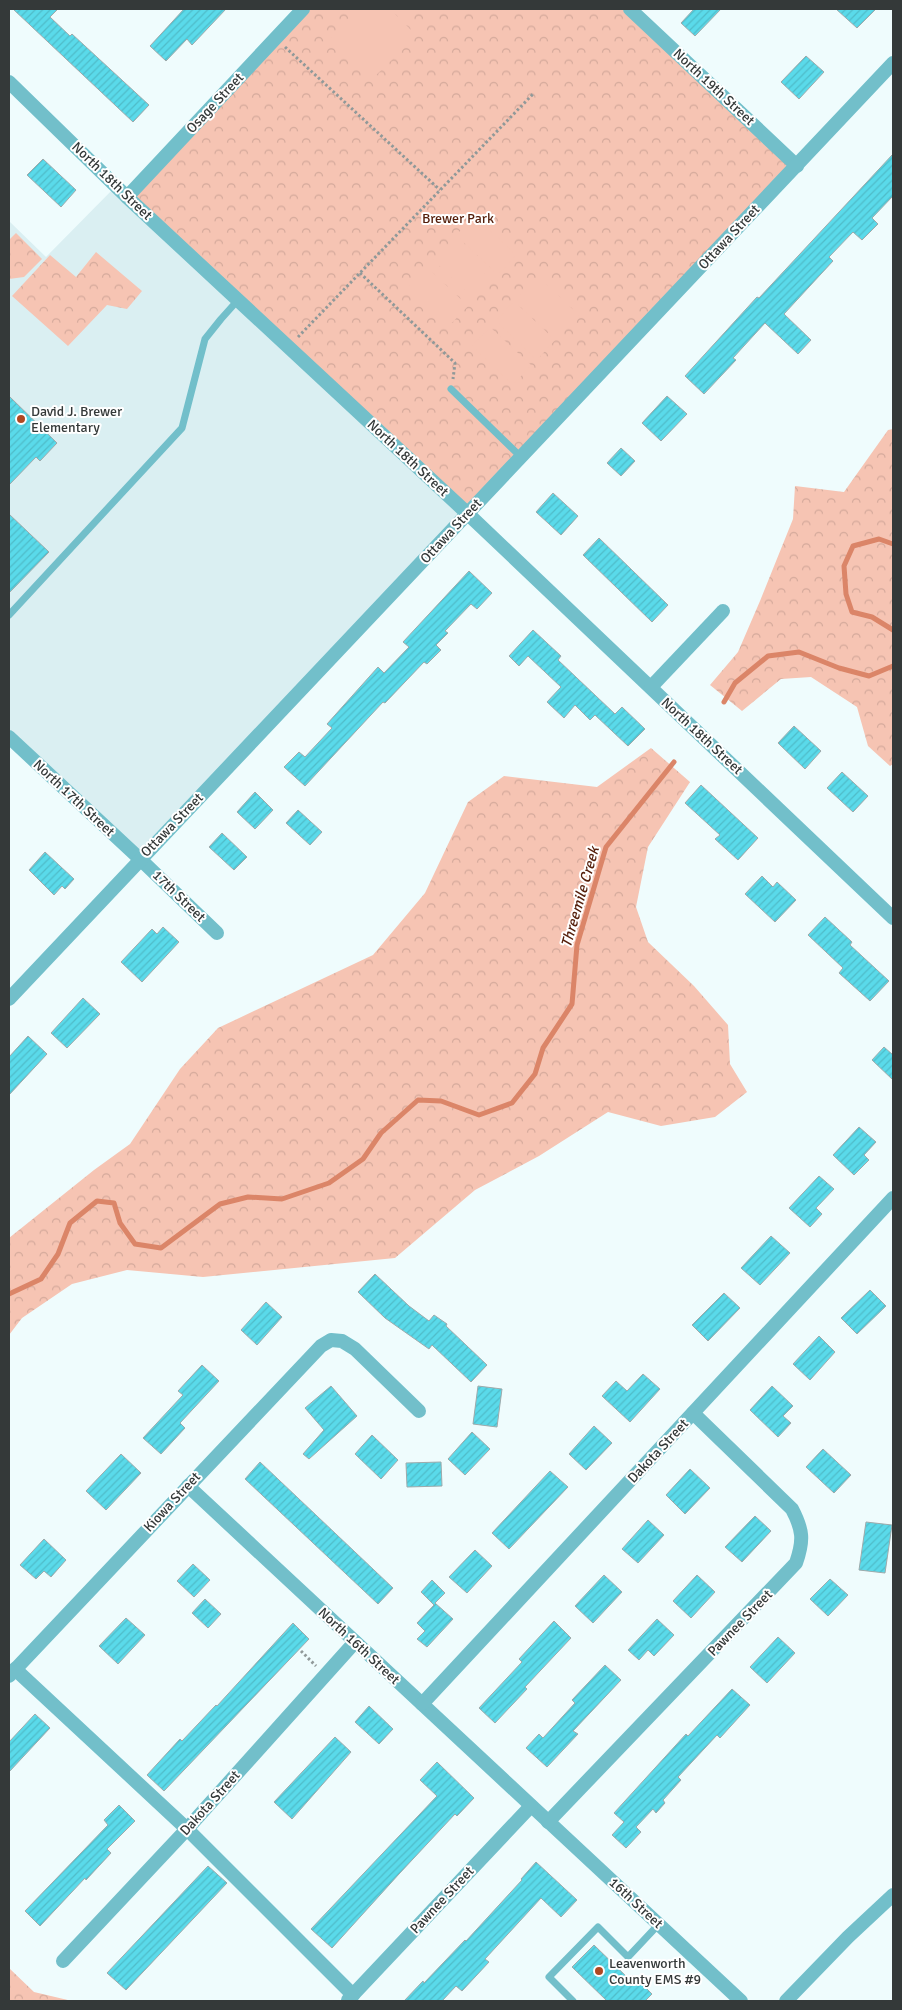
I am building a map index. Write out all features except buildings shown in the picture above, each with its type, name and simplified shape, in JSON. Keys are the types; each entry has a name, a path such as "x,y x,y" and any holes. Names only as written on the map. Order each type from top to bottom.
{"street":[{"name":"Osage Street","path":"127,197 303,9"},
{"name":"North 19th Street","path":"635,10 797,166"},
{"name":"Ottawa Street","path":"9,999 140,858 468,514 893,63"},
{"name":"North 18th Street","path":"9,82 127,197 468,514 893,918"},
{"path":"651,687 723,612"},
{"name":"North 17th Street","path":"9,737 140,858"},
{"name":"17th Street","path":"140,858 217,934"},
{"name":"Dakota Street","path":"422,1704 893,1198"},
{"name":"Kiowa Street","path":"12,1672 321,1346 331,1340 342,1341 355,1350 418,1411"},
{"name":"Pawnee Street","path":"548,1822 796,1563 802,1545 801,1526 792,1509 693,1413"},
{"name":"North 16th Street","path":"188,1486 531,1806"},
{"name":"Dakota Street","path":"63,1961 186,1829 355,1642"},
{"name":"Pawnee Street","path":"12,1672 186,1829 350,1998 531,1806"},
{"name":"16th Street","path":"531,1806 741,2001"},
{"path":"786,2001 848,1937 893,1895"}],"lane":[{"path":"9,614 182,428 205,339 238,300"},
{"path":"452,389 521,458"},
{"path":"573,2001 549,1978 598,1927 628,1957 659,1924"}],"path":[{"path":"275,38 440,190"},
{"path":"288,348 534,92"},
{"path":"360,273 455,363 452,389"},
{"path":"301,1651 325,1675"}],"shaded area":[{"path":"116,186 468,514 140,859 9,736 9,221 46,257"}],"green space":[{"name":"Brewer Park","path":"303,9 630,9 797,166 468,514 127,197"},
{"path":"358,9 390,9 417,36 372,79 330,36"},
{"path":"475,216 516,255 498,275 456,235"},
{"path":"16,233 42,259 24,277 9,279 9,240"},
{"path":"451,241 492,280 474,299 433,260"},
{"path":"96,252 142,291 127,309 107,305 68,346 12,296 50,255 76,277"},
{"path":"427,267 468,306 450,325 409,286"},
{"path":"538,276 579,315 561,334 520,295"},
{"path":"514,301 555,340 537,360 496,321"},
{"path":"490,327 531,365 513,385 472,346"},
{"path":"893,429 893,764 890,766 868,746 857,707 811,677 781,679 742,711 710,685 738,652 760,601 793,519 795,486 844,492 888,430"},
{"path":"651,748 690,782 648,847 636,907 648,942 694,986 728,1025 730,1064 747,1092 715,1117 661,1126 608,1112 539,1156 475,1190 395,1258 203,1277 127,1270 72,1284 22,1318 9,1335 9,1238 94,1170 130,1144 180,1069 218,1028 373,955 425,893 468,802 504,776 597,787"},
{"path":"9,1968 34,1992 72,2001 9,2001"}],"waterway":[{"name":"Threemile Creek","path":"893,544 879,539 853,546 844,566 846,594 852,612 872,617 893,630"},
{"name":"Threemile Creek","path":"724,702 735,683 768,656 799,652 839,668 869,676 893,666"},
{"name":"Threemile Creek","path":"9,1294 41,1279 58,1254 70,1223 97,1201 114,1203 120,1223 135,1244 161,1248 220,1204 248,1197 282,1199 329,1183 363,1159 381,1133 418,1100 441,1101 479,1115 512,1103 535,1074 543,1048 572,1004 577,945 606,847 674,762"}],"place":[{"name":"David J. Brewer Elementary","path":"21,419"},
{"name":"Leavenworth County EMS #9","path":"599,1971"}]}
